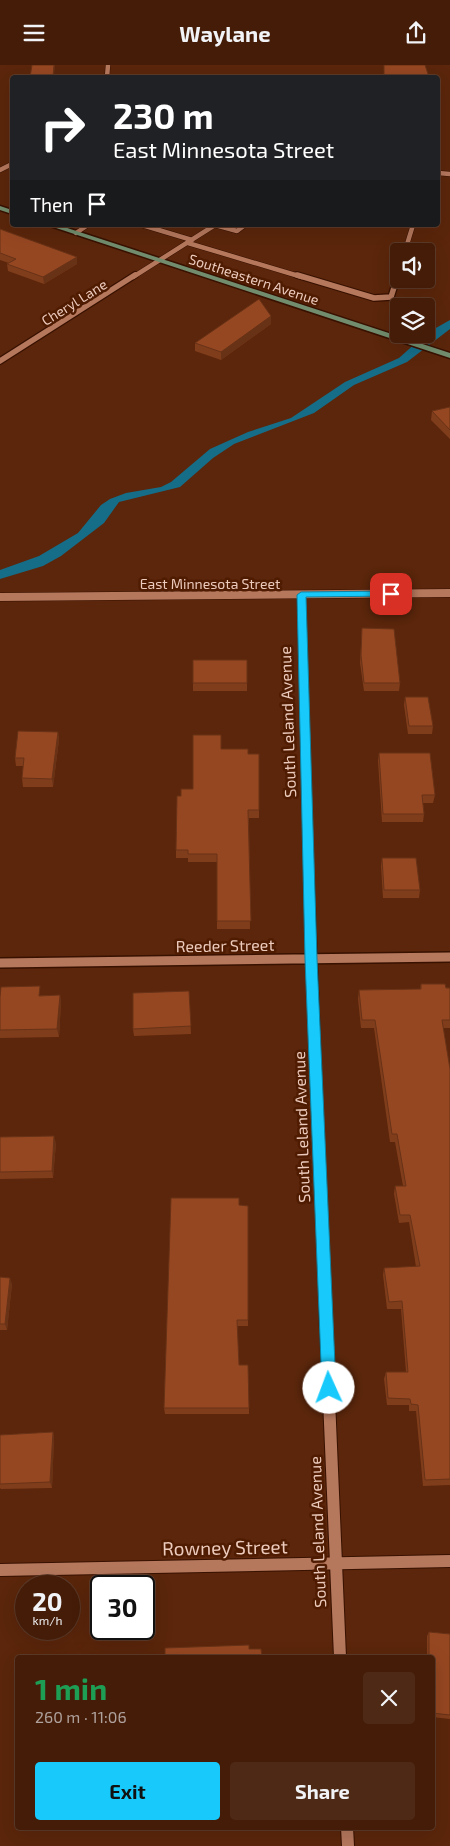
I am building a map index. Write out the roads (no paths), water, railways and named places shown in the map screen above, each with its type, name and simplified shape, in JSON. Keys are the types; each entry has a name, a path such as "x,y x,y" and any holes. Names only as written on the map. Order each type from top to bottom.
{"main road":[{"name":"Southeastern Avenue","path":"56,227 450,356"}],"street":[{"path":"76,233 85,227"},
{"path":"148,227 374,298 391,297 394,288"},
{"path":"407,243 412,227"},
{"name":"Cheryl Lane","path":"0,361 160,261"},
{"name":"East Minnesota Street","path":"0,597 450,593"},
{"name":"South Leland Avenue","path":"301,595 311,959 340,1655"},
{"name":"Reeder Street","path":"0,963 450,957"},
{"name":"Rowney Street","path":"0,1570 450,1561"},
{"path":"347,1830 348,1846"}],"lane":[{"path":"160,261 212,227"},
{"path":"222,227 237,231 242,227"}],"water":[{"path":"450,320 450,329 435,341 435,328"},
{"path":"416,343 432,343 407,362 354,385 314,413 234,444 213,458 180,487 119,502 104,523 61,556 43,566 0,579 0,570 39,556 78,533 101,505 110,499 126,493 161,487 171,482 210,449 248,432 291,418 345,382 399,358"}]}
